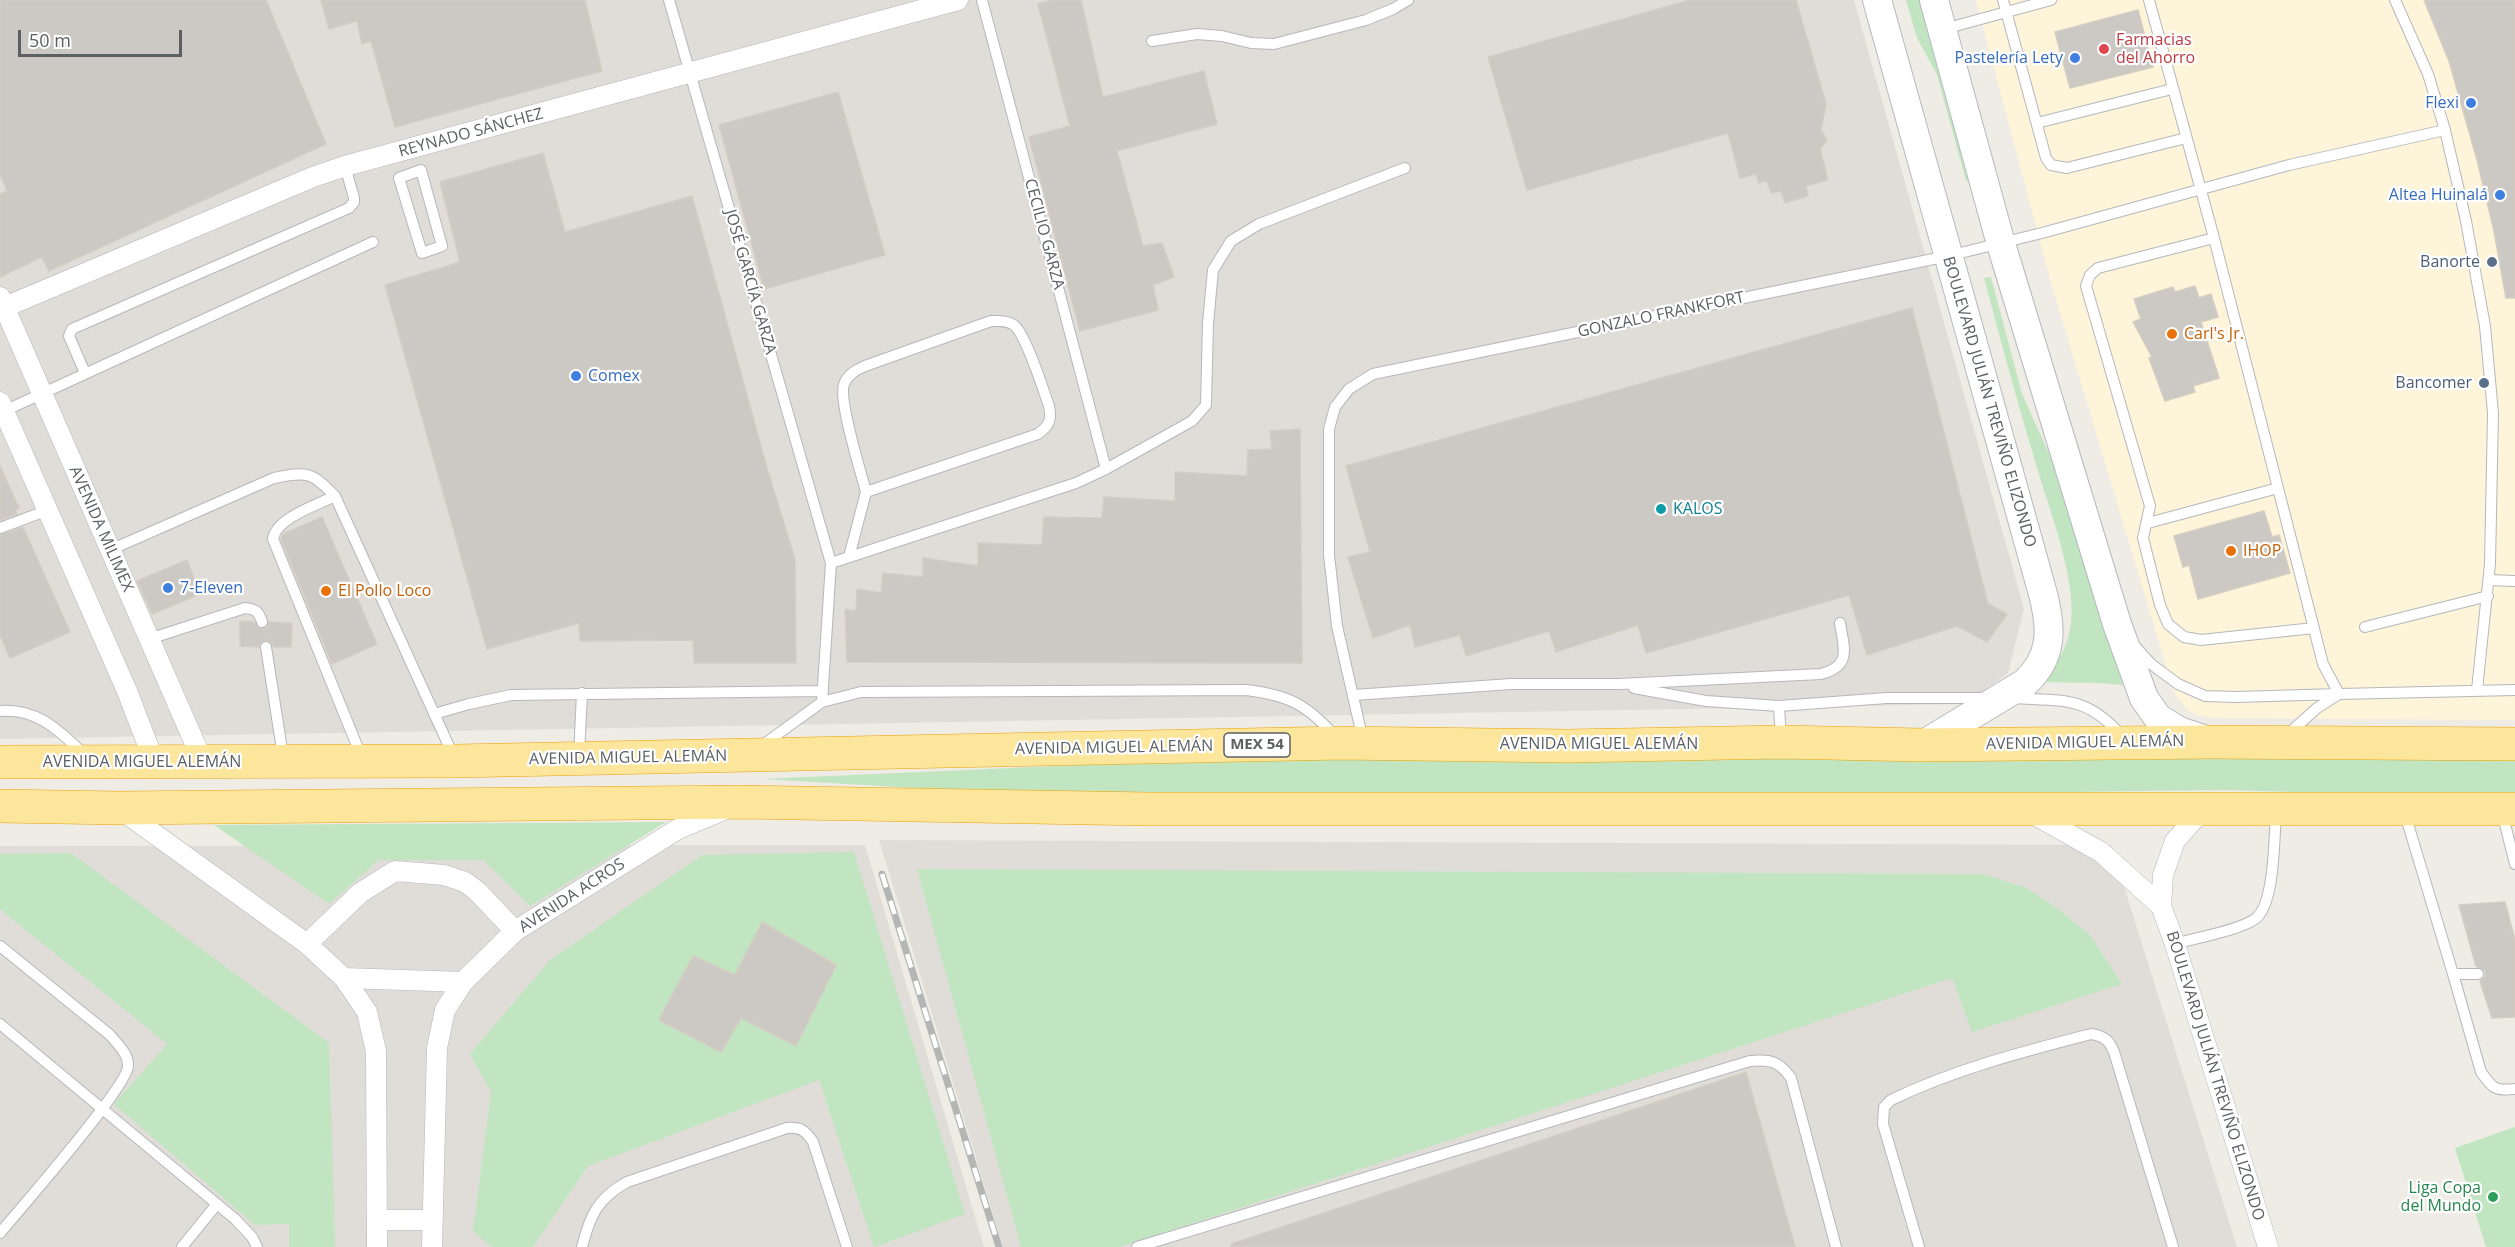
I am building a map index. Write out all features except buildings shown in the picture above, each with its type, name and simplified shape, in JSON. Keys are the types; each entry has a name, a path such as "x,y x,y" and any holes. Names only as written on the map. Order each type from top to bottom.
{"highway":[{"name":"AVENIDA MIGUEL ALEMÁN","path":"0,762 456,761 1352,743 1569,746 1781,742 1922,745 2211,742 2515,744"},
{"path":"0,806 741,802 1148,810 2203,809 2276,811 2508,809"}],"main road":[{"name":"BOULEVARD JULIÁN TREVIÑO ELIZONDO","path":"1876,0 1953,255 2049,614 2050,639 2045,658 2035,673 2004,697 1922,745"},
{"path":"1887,0 1953,255"},
{"path":"1934,0 1994,245 2117,624 2144,698 2158,718 2179,731 2211,742"}],"street":[{"name":"REYNADO SÁNCHEZ","path":"1,304 345,166 957,0"},
{"name":"AVENIDA MILIMEX","path":"1,304 203,762"},
{"path":"2,407 127,691 154,761"},
{"name":"AVENIDA ACROS","path":"432,1247 437,1048 445,1010 463,982 515,931 678,829 741,802"},
{"path":"118,807 307,944 344,978 367,1012 376,1051 377,1247"},
{"name":"BOULEVARD JULIÁN TREVIÑO ELIZONDO","path":"2022,809 2065,830 2101,852 2161,906"},
{"name":"BOULEVARD JULIÁN TREVIÑO ELIZONDO","path":"2203,809 2175,841 2167,858 2163,875 2161,906 2175,944 2268,1247"},
{"path":"307,944 360,893 395,871 444,875 465,882 477,891 515,931"},
{"path":"344,978 463,982"},
{"path":"377,1220 433,1220"}],"lane":[{"name":"JOSÉ GARCÍA GARZA","path":"669,0 831,563 822,696"},
{"name":"CECILIO GARZA","path":"982,0 1106,469"},
{"path":"1152,41 1197,34 1222,36 1251,44 1274,44 1366,20 1408,0"},
{"path":"2003,0 2046,158 2051,165 2059,168 2186,138"},
{"path":"1942,30 2049,0"},
{"path":"2149,0 2214,238 2250,388 2323,664 2339,694"},
{"path":"2395,0 2428,74 2445,130 2479,283 2491,383 2493,413 2490,580 2477,690"},
{"path":"2037,123 2172,89"},
{"name":"GONZALO FRANKFORT","path":"1354,695 1337,626 1329,555 1329,429 1335,406 1349,389 1373,374 1953,255 2200,188 2445,130"},
{"path":"406,150 411,174"},
{"path":"85,373 69,336 70,330 349,208 354,198 345,166"},
{"path":"831,563 1076,483 1192,421 1206,405 1208,323 1213,270 1231,241 1259,224 1405,168"},
{"path":"421,170 442,246 422,252 399,178 411,174 421,170"},
{"path":"2214,238 2098,268 2090,275 2086,286 2150,506 2143,538 2160,605 2168,624 2184,638 2201,640 2314,628"},
{"path":"2,407 41,393 374,242"},
{"path":"849,557 866,492 843,403 843,386 851,373 991,321 1004,321 1015,326 1022,336 1049,406 1052,417 1047,428 1038,434 866,492"},
{"path":"110,550 274,478 299,473 318,478 335,496 456,761"},
{"path":"2148,523 2278,488"},
{"path":"335,496 286,520 274,532 273,539 364,762"},
{"path":"0,528 48,510"},
{"path":"2490,580 2515,581"},
{"path":"2365,627 2488,596"},
{"path":"149,639 245,608 254,609 262,622"},
{"path":"1352,743 1354,695 1511,684 1619,684 1821,674 1833,671 1845,656 1840,622"},
{"path":"2117,624 2151,664 2178,684 2205,696 2515,690"},
{"path":"266,647 284,763"},
{"path":"1619,684 1696,699 1779,706 1887,698 2004,697 2065,701 2090,707 2109,721 2128,743"},
{"path":"434,714 511,695 582,693 822,696 861,692 1246,690 1272,693 1302,705 1352,743"},
{"path":"579,759 582,693"},
{"path":"2281,742 2317,708 2339,694"},
{"path":"750,756 822,696"},
{"path":"1779,706 1781,742"},
{"path":"0,711 17,710 39,717 60,732 92,762"},
{"path":"2508,809 2515,864"},
{"path":"2404,810 2481,1072 2489,1084 2498,1090 2515,1089"},
{"path":"2175,944 2255,920 2264,909 2268,892 2276,811"},
{"path":"0,946 110,1035 124,1052 128,1066 124,1079 102,1110 0,1233"},
{"path":"2453,975 2478,974"},
{"path":"0,1024 235,1219 252,1237 257,1247"},
{"path":"1919,1247 1883,1124 1884,1107 1891,1100 1944,1076 2021,1052 2091,1034 2102,1036 2110,1042 2114,1052 2173,1247"},
{"path":"1137,1247 1750,1061 1769,1059 1782,1066 1791,1078 1836,1247"},
{"path":"582,1247 598,1206 607,1193 627,1182 787,1128 798,1127 806,1132 813,1142 847,1247"},
{"path":"182,1247 217,1204"}],"shaded area":[{"path":"0,0 1854,0 2024,609 2008,673 1966,704 0,739"},
{"name":"Altea Huinalá","path":"1976,0 2515,0 2515,720 2211,718 2189,711 2178,699 2173,689 2050,279"},
{"path":"879,840 2111,845 2237,1247 1003,1247"},
{"path":"865,845 984,1247 0,1247 0,846"}],"green space":[{"path":"1906,0 1925,0 1970,181 1966,181 1937,75 1917,38"},
{"path":"1991,277 2022,394 2051,458 2123,685 2040,682 2052,669 2067,640 2072,605 2070,586 2061,545 2023,421 1984,278"},
{"path":"2515,755 2515,794 2436,796 2224,790 1826,795 1000,793 762,779 1281,756"},
{"path":"666,822 530,906 483,860 379,860 329,904 214,825"},
{"path":"854,852 965,1214 874,1247 819,1080 588,1166 533,1247 491,1247 473,1231 491,1092 470,1054 550,960 702,855"},
{"path":"71,853 329,1043 335,1247 289,1247 289,1224 255,1225 114,1104 167,1044 0,909 0,854"},
{"path":"917,869 1983,874 2027,888 2057,908 2090,935 2122,984 1972,1032 1952,978 1119,1247 1021,1247"},
{"name":"Liga Copa del Mundo","path":"2515,1127 2515,1247 2486,1247 2455,1148"}],"railway":[{"path":"882,874 999,1247"}],"place":[{"name":"Farmacias del Ahorro","path":"2104,49"},
{"name":"Pastelería Lety","path":"2075,58"},
{"name":"Flexi","path":"2471,103"},
{"name":"Altea Huinalá","path":"2500,195"},
{"name":"Banorte","path":"2492,262"},
{"name":"Carl's Jr.","path":"2172,334"},
{"name":"Comex","path":"576,376"},
{"name":"Bancomer","path":"2484,383"},
{"name":"KALOS","path":"1661,509"},
{"name":"IHOP","path":"2231,551"},
{"name":"7-Eleven","path":"168,588"},
{"name":"El Pollo Loco","path":"326,591"},
{"name":"Liga Copa del Mundo","path":"2493,1197"}]}
